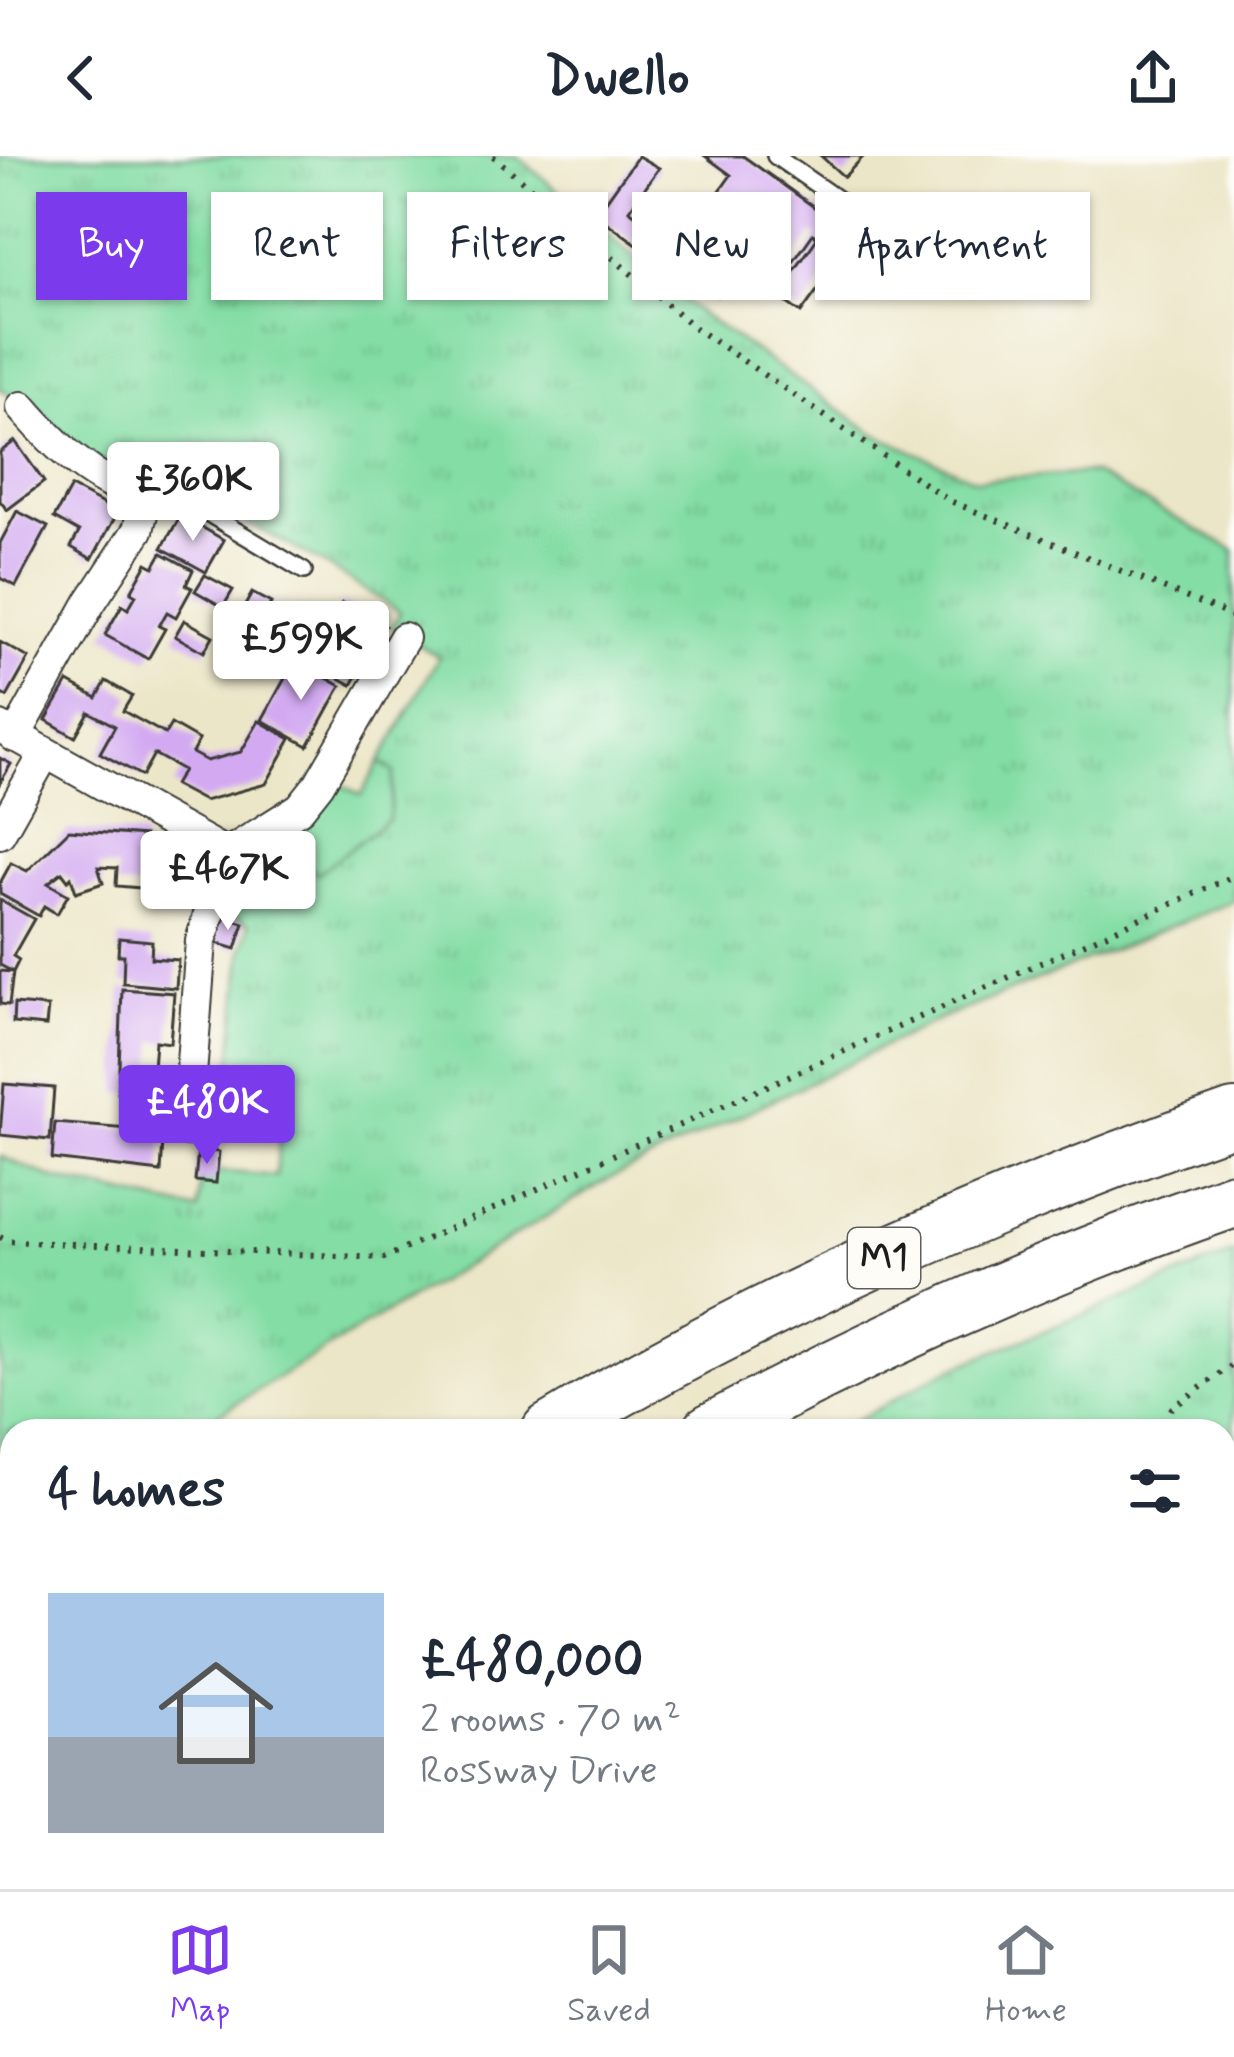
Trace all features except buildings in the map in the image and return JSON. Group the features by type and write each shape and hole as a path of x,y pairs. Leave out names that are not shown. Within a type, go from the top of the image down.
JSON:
{"highway":[{"name":"M1","path":"571,1419 702,1347 877,1261 1234,1117"},
{"name":"M1","path":"735,1419 1070,1263 1234,1200"}],"street":[{"path":"22,407 76,464 146,499 138,530 8,732 227,854"},
{"path":"188,1130 201,941 227,854 300,808 319,784 404,638"},
{"path":"0,833 45,753"}],"lane":[{"path":"775,156 827,192"},
{"path":"146,499 182,498 304,571"}],"path":[{"path":"493,156 695,328 950,501 1234,617"},
{"path":"0,1237 7,1241 384,1258 1234,876"},
{"path":"1166,1419 1172,1408 1234,1364"}],"green space":[{"path":"0,156 517,156 559,192 407,192 407,300 608,300 608,234 632,255 632,300 684,300 875,434 977,480 1092,473 1234,550 1234,901 938,1020 607,1180 210,1419 0,1419 0,1156 52,1178 198,1211 201,1181 217,1171 276,1176 283,1098 229,1093 242,952 250,924 221,910 250,861 270,842 318,873 394,772 380,762 439,657 392,628 400,612 324,564 185,489 154,491 98,468 38,409 0,389"},
{"path":"380,762 394,772 389,819 318,873 270,842 338,783 361,795"},
{"path":"1234,1253 1234,1419 859,1419 941,1373"}]}
